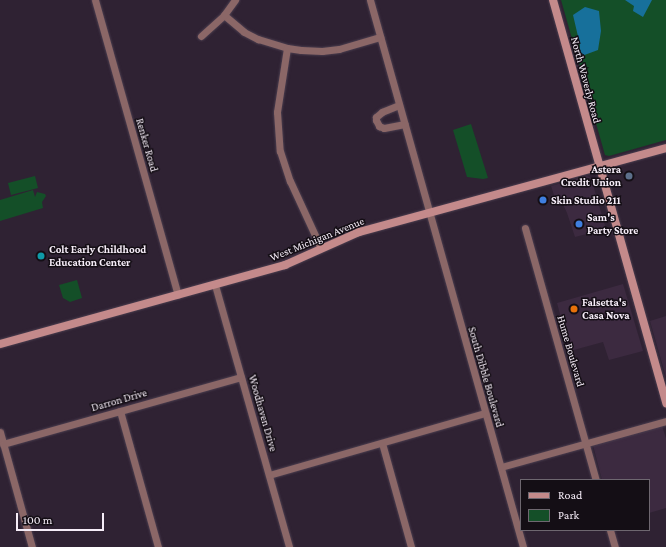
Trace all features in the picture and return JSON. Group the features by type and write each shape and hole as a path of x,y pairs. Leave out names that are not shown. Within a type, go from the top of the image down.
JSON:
{"street":[{"name":"Renker Road","path":"95,0 178,295"},
{"path":"201,36 224,15 235,0"},
{"name":"South Dibble Boulevard","path":"370,0 428,213 523,547"},
{"name":"North Waverly Road","path":"553,0 666,403"},
{"path":"224,15 249,34 287,48 322,51 339,49 380,37"},
{"path":"287,48 277,112 280,151 290,181 322,248"},
{"path":"399,105 382,112 376,117 376,120 379,126 384,128 405,124"},
{"name":"West Michigan Avenue","path":"0,344 285,265 359,232 666,148"},
{"name":"Hume Boulevard","path":"525,228 596,479"},
{"name":"Woodhaven Drive","path":"215,285 289,547"},
{"name":"Darron Drive","path":"3,444 241,377"},
{"path":"120,411 158,547"},
{"path":"269,475 485,412"},
{"path":"501,467 666,421"},
{"path":"0,432 32,547"},
{"path":"382,443 411,547"},
{"path":"610,531 615,547"}],"shaded area":[{"path":"587,176 591,178 606,229 575,237 562,202 557,204 551,186"},
{"path":"623,284 643,351 609,360 603,342 570,351 557,303"},
{"path":"666,316 666,377 650,321"},
{"path":"662,426 666,438 666,508 650,513 650,479 602,479 593,445"}],"green space":[{"path":"561,0 666,0 666,140 609,156 605,155"},
{"path":"471,124 488,178 483,179 467,177 453,130"},
{"path":"35,176 38,188 11,195 8,183"},
{"path":"33,190 35,197 37,192 45,194 46,196 42,202 43,208 0,221 0,200"},
{"path":"77,280 82,298 70,302 63,298 59,285"}],"water":[{"path":"625,0 652,0 643,17 633,11 634,6"},
{"path":"585,7 599,11 601,31 598,50 579,57 580,45 573,15"}],"place":[{"name":"Astera Credit Union","path":"629,176"},
{"name":"Skin Studio 211","path":"543,200"},
{"name":"Sam's Party Store","path":"579,224"},
{"name":"Colt Early Childhood Education Center","path":"41,256"},
{"name":"Falsetta's Casa Nova","path":"574,309"}]}
